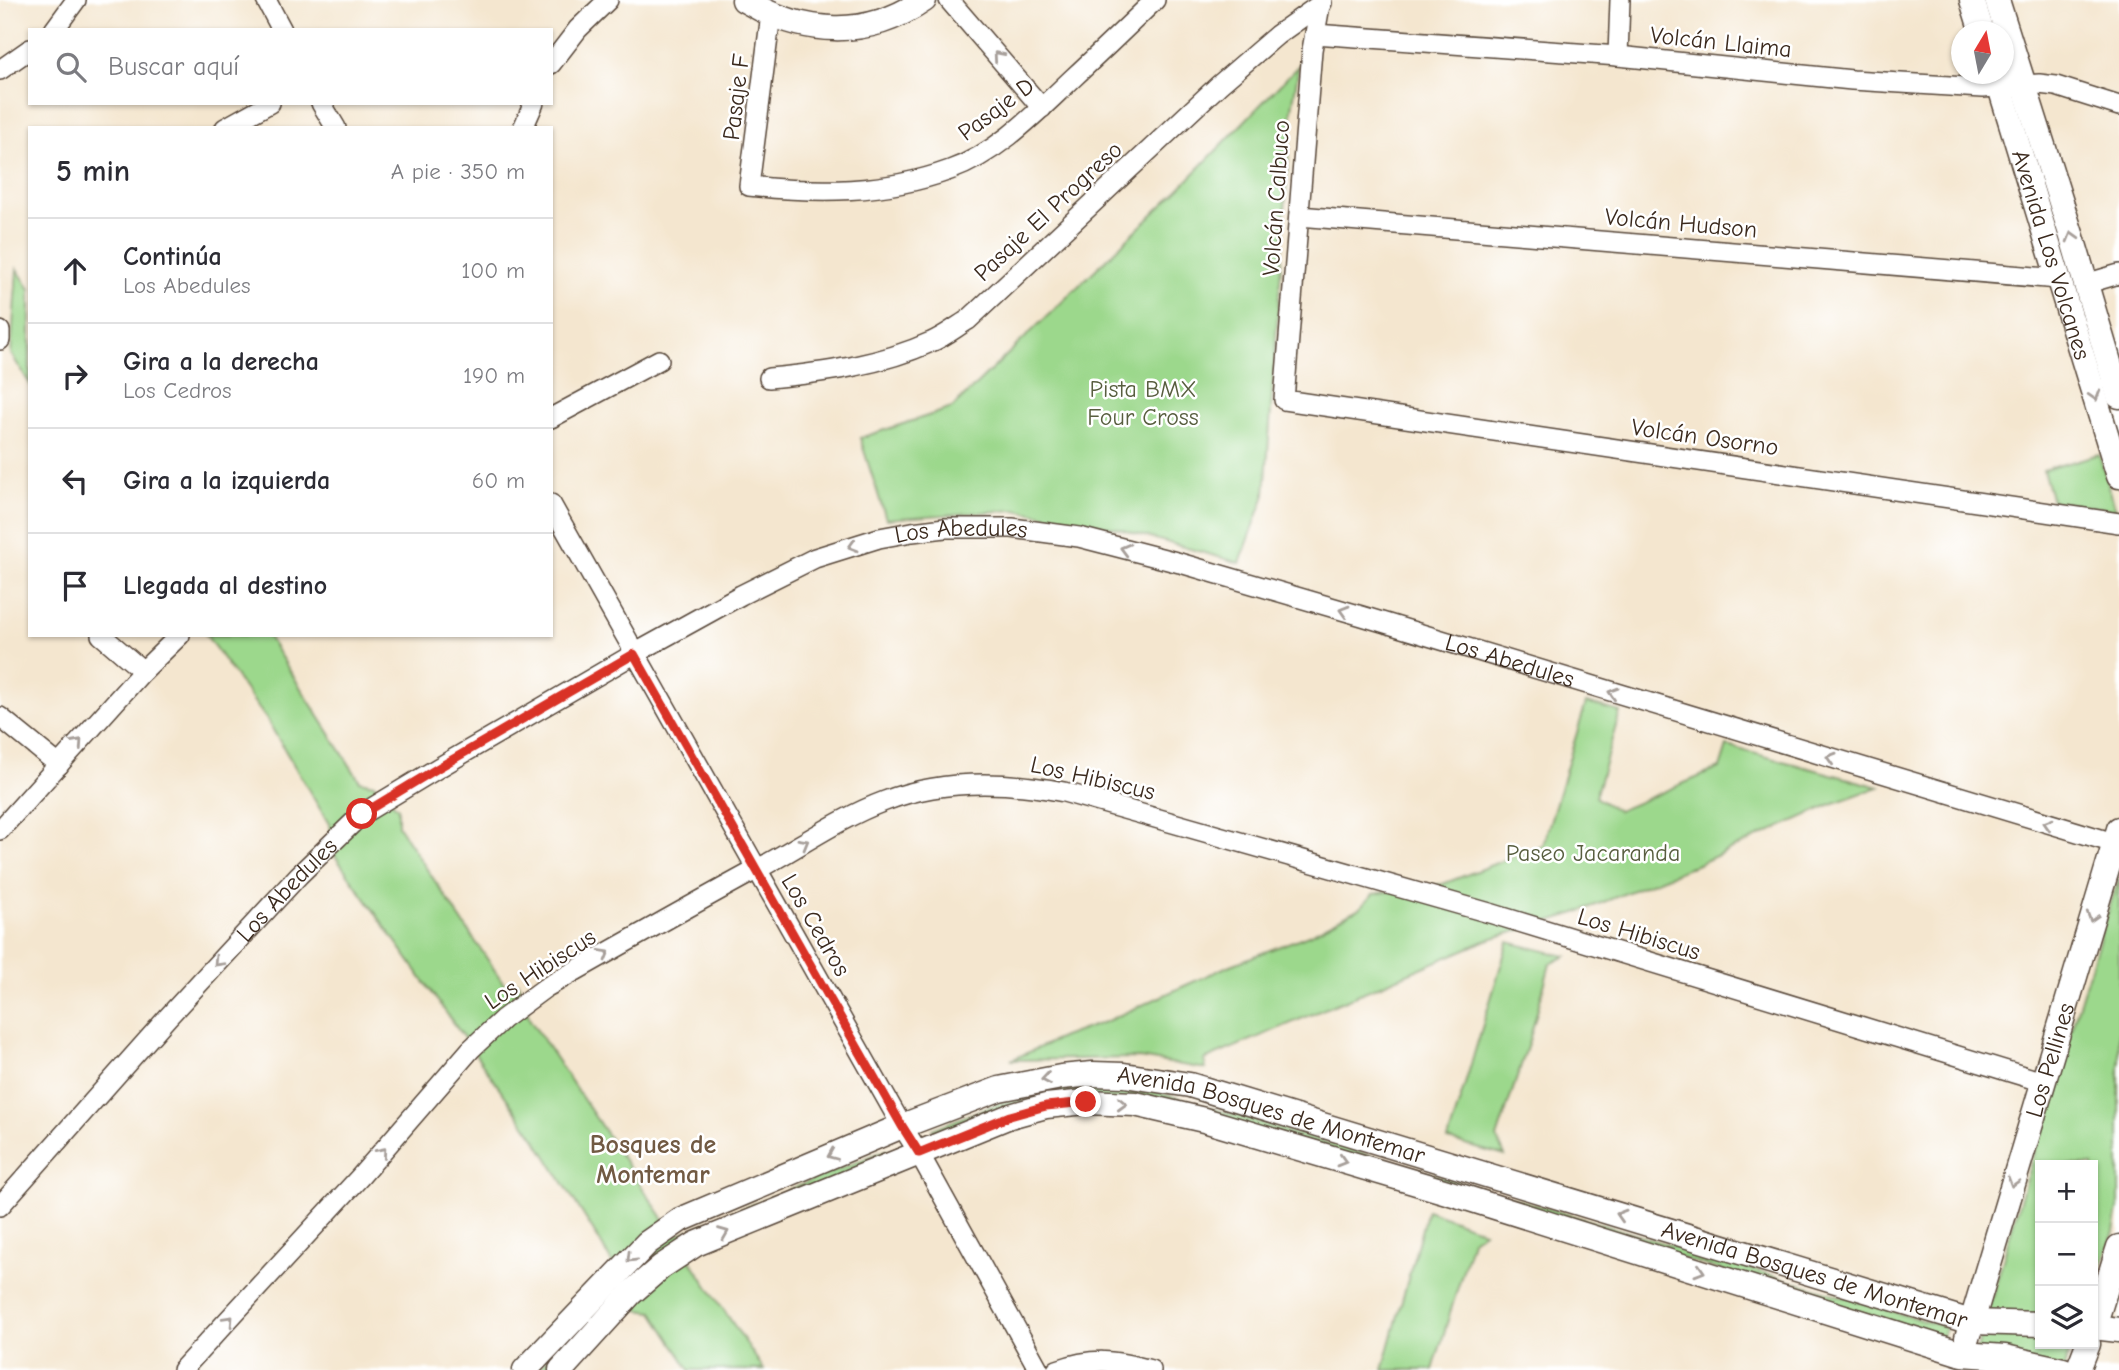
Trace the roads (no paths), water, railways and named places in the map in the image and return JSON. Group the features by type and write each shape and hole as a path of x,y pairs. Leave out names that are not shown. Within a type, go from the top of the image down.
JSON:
{"street":[{"path":"55,28 76,0"},
{"path":"553,61 578,29 608,0"},
{"path":"744,0 771,14 823,29 848,29 876,23 905,12 924,0"},
{"path":"949,0 1042,107"},
{"name":"Pasaje D","path":"749,186 832,192 875,189 951,170 983,154 1012,134 1155,0"},
{"path":"1618,56 1620,0"},
{"path":"1972,0 1979,21"},
{"name":"Avenida Los Volcanes","path":"1997,0 1999,21"},
{"name":"Volcán Calbuco","path":"1284,400 1315,34 1321,1"},
{"name":"Pasaje El Progreso","path":"769,378 820,374 875,361 932,342 968,320 1219,85 1321,1"},
{"path":"274,3 281,28"},
{"name":"Pasaje F","path":"749,186 771,14"},
{"name":"Volcán Llaima","path":"1315,34 1618,56 1852,80 1951,81"},
{"path":"0,70 28,50"},
{"name":"Volcán Llaima","path":"2014,82 2056,86 2119,106"},
{"name":"Avenida Los Volcanes","path":"2007,84 2059,279 2115,447 2119,476"},
{"name":"Avenida Los Volcanes","path":"2007,84 2072,237 2119,396"},
{"path":"229,126 266,105"},
{"path":"322,105 334,126"},
{"path":"524,126 533,105"},
{"name":"Volcán Hudson","path":"1299,216 2059,279"},
{"path":"2085,284 2119,274"},
{"path":"0,331 0,340"},
{"path":"553,417 659,360"},
{"name":"Volcán Osorno","path":"1284,400 2119,523"},
{"name":"Los Cedros","path":"553,508 1039,1370"},
{"name":"Los Abedules","path":"0,1206 177,1007 336,837 362,814 634,654 753,589 815,558 879,538 945,528 1001,527 1079,537 1362,616 2117,839"},
{"path":"103,637 143,671"},
{"path":"0,830 143,671 178,637"},
{"path":"0,717 59,765"},
{"name":"Los Hibiscus","path":"183,1370 360,1177 471,1049 503,1018 545,988 830,828 885,801 954,785 982,783 1064,792 1493,914 2043,1082"},
{"name":"Los Pellines","path":"1960,1362 2117,839"},
{"name":"Avenida Bosques de Montemar","path":"525,1370 647,1242 680,1220 902,1126 999,1089 1061,1077 1124,1075 1190,1085 1971,1322 2035,1324"},
{"name":"Avenida Bosques de Montemar","path":"561,1370 631,1293 661,1267 696,1244 1010,1116 1046,1106 1086,1102 1135,1104 1204,1121 1444,1191 1960,1362 2005,1357 2063,1370"},
{"path":"2098,1313 2119,1247"},
{"path":"2098,1332 2119,1330"},
{"path":"2078,1370 2086,1349"},
{"path":"1058,1370 1081,1362 1106,1360 1151,1370"}],"district":[{"name":"Bosques de Montemar","path":"653,1159"}],"park label":[{"name":"Pista BMX Four Cross","path":"1143,403"},
{"name":"Paseo Jacaranda","path":"1593,853"}]}
